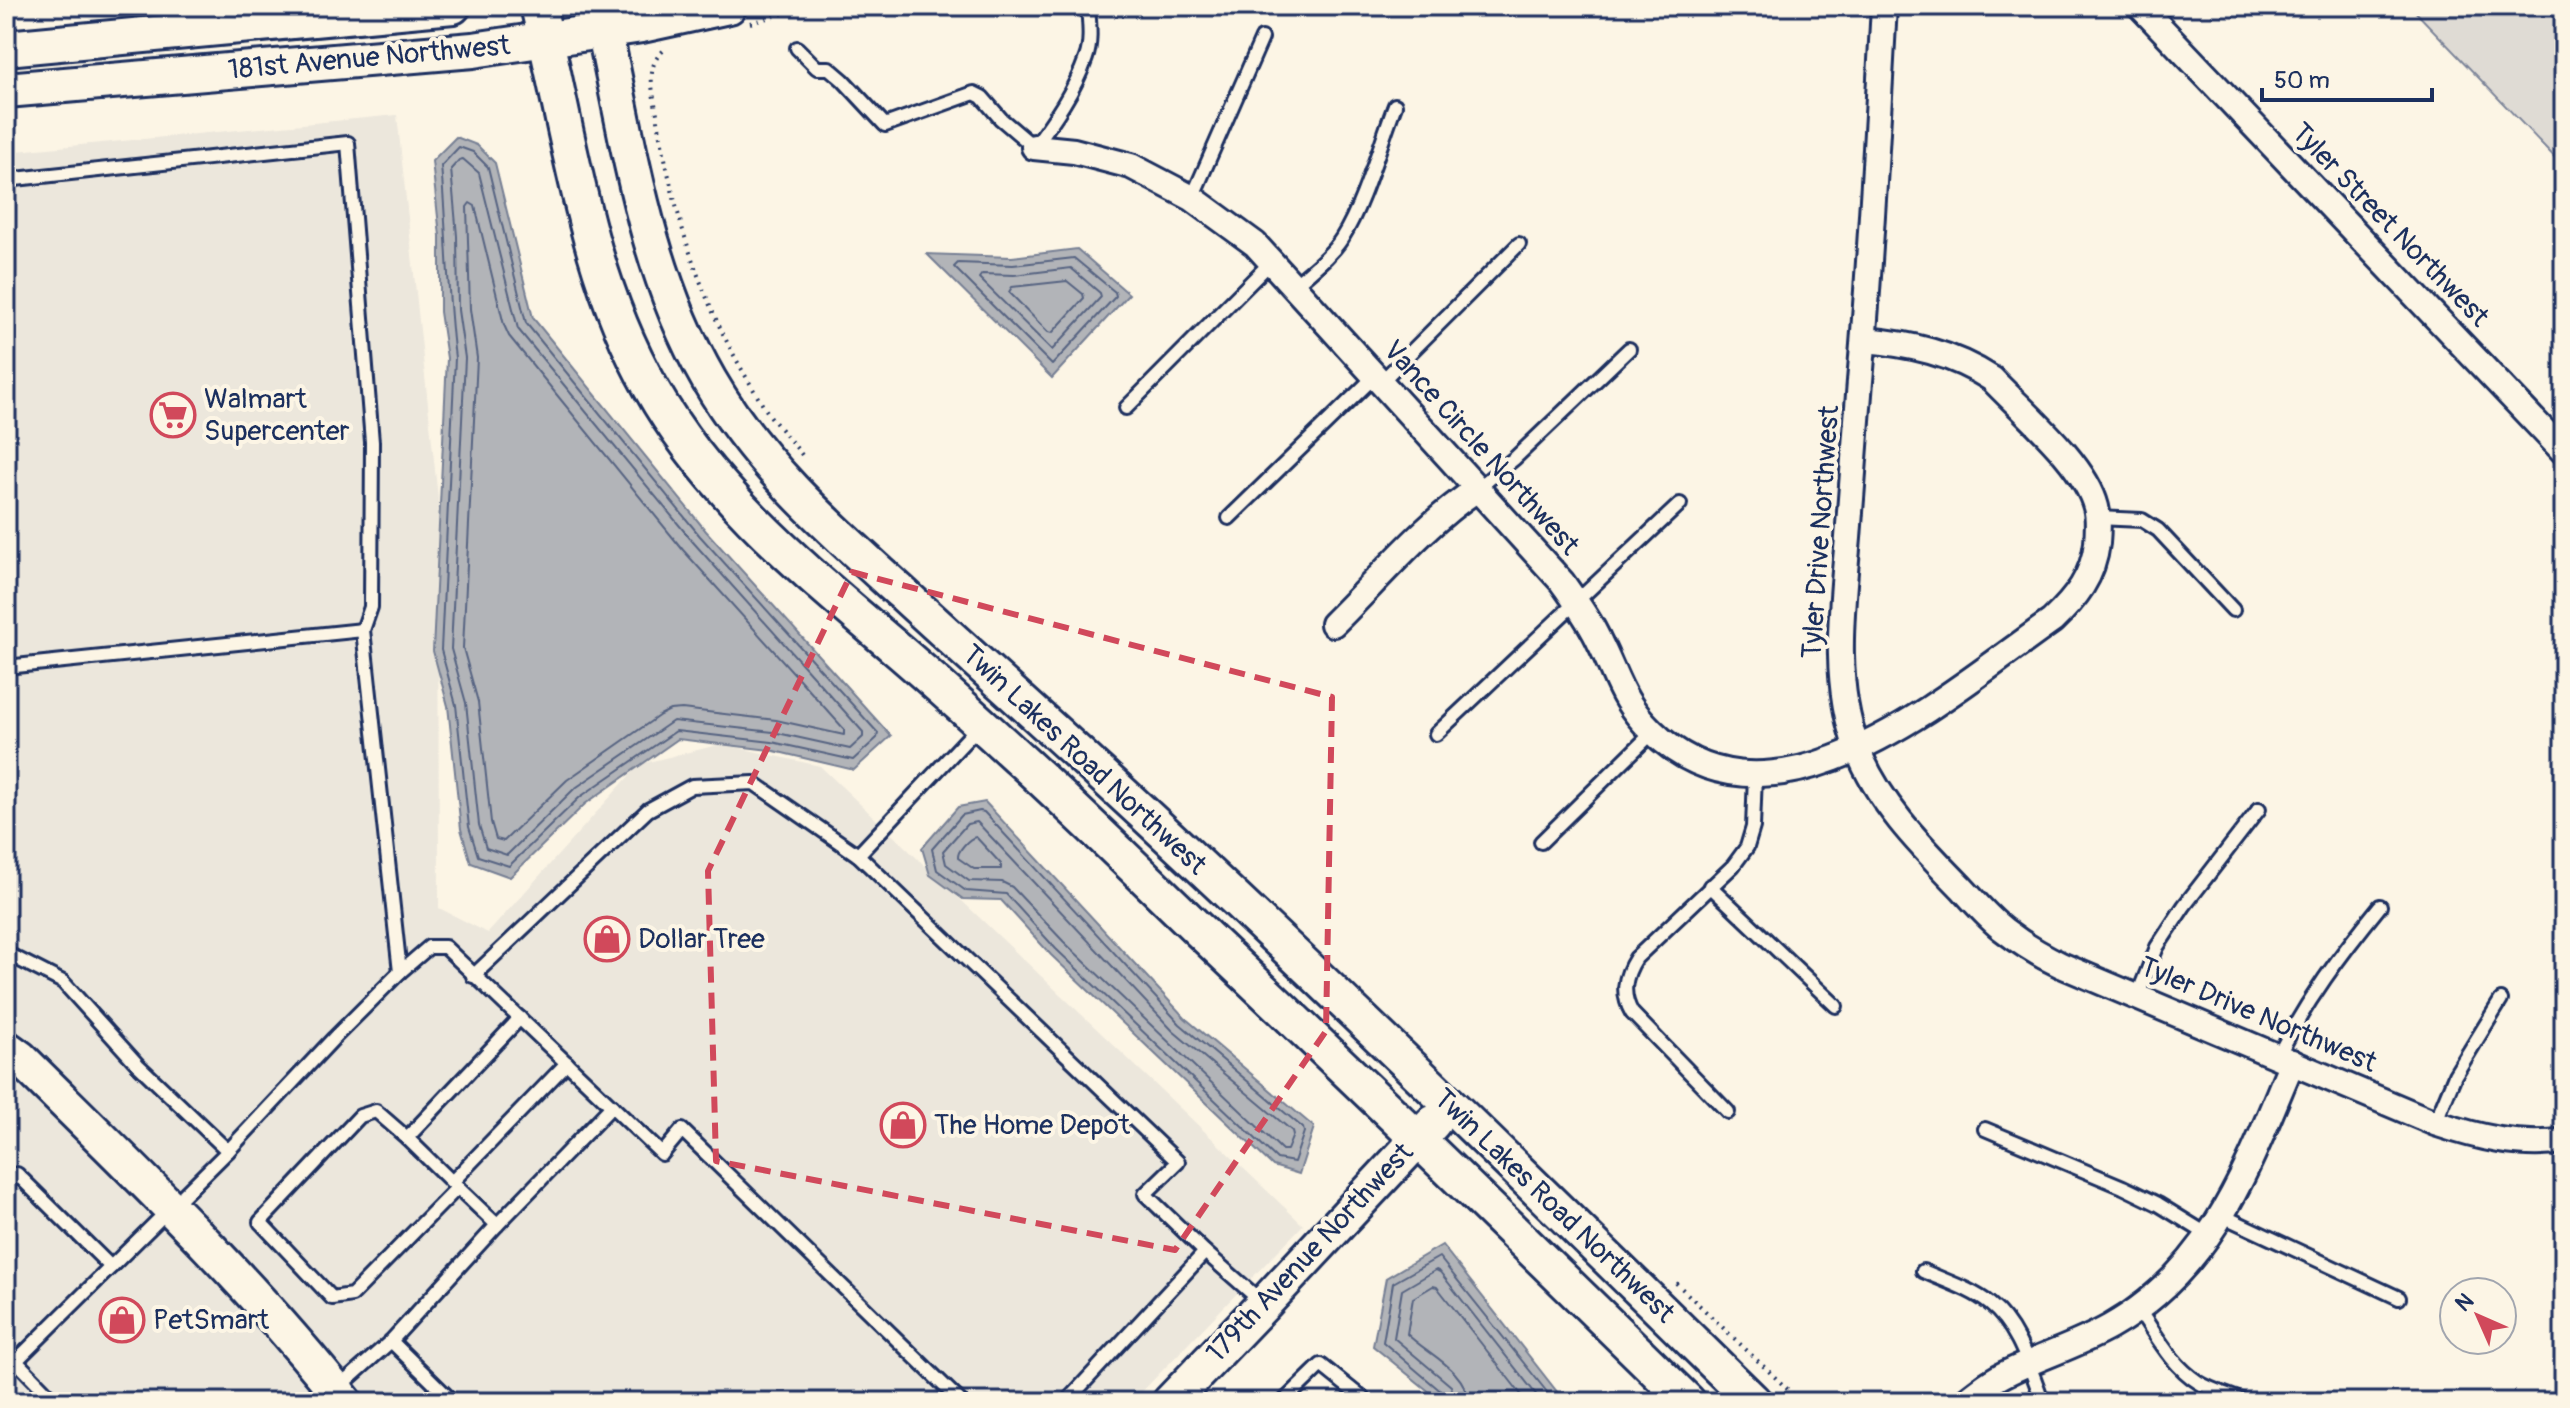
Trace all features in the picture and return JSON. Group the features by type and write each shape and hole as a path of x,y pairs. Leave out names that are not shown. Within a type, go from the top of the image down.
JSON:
{"street":[{"name":"181st Avenue Northwest","path":"6,48 453,6"},
{"name":"Twin Lakes Road Northwest","path":"538,6 599,271 628,346 673,424 714,479 789,556 936,682 1419,1138 1688,1402"},
{"name":"181st Avenue Northwest","path":"6,90 473,50 546,40 602,19 729,6"},
{"name":"Tyler Drive Northwest","path":"1884,6 1841,654 1843,690 1857,749 1873,780 1905,828 2001,928 2032,950 2435,1123 2478,1138 2521,1142 2564,1141"},
{"name":"Tyler Street Northwest","path":"2140,6 2564,452"},
{"name":"Twin Lakes Road Northwest","path":"602,19 640,200 658,268 706,375 733,420 764,460 839,537 1120,791 1451,1105 1754,1402"},
{"name":"Vance Circle Northwest","path":"1034,147 1074,151 1131,166 1192,198 1255,244 1562,582 1603,648 1621,693 1653,732 1675,749 1709,767 1755,775 1784,772 1857,749 1899,728 2052,621 2074,600 2087,582 2095,557 2097,518"},
{"path":"1864,340 1903,343 1928,349 1992,379 2073,464 2088,486 2097,518"},
{"path":"1333,624 1422,535 1477,489"},
{"path":"6,1048 20,1058 169,1207 285,1328 341,1396"},
{"path":"1964,1402 2007,1373 2111,1326 2164,1289 2216,1226 2240,1185 2285,1059"},
{"name":"179th Avenue Northwest","path":"1170,1402 1451,1105"}],"lane":[{"path":"797,48 817,68 829,68 843,80 885,125 974,93 1034,147 1059,112 1086,58 1089,46 1088,6"},
{"path":"1192,198 1262,38"},
{"path":"1294,286 1342,237 1395,105"},
{"path":"6,180 348,143 372,442 371,607 363,630 400,972"},
{"path":"1229,518 1519,244"},
{"path":"1126,408 1271,262"},
{"path":"1477,489 1515,458 1629,349"},
{"path":"1436,734 1680,504"},
{"path":"2097,518 2142,520 2158,530 2233,610"},
{"path":"6,667 363,630"},
{"path":"858,855 980,725"},
{"path":"1541,842 1653,732"},
{"path":"1728,1112 1632,1013 1625,997 1626,977 1636,958 1733,866 1747,847 1752,836 1755,775"},
{"path":"473,976 648,810 692,786 754,783 858,855 1178,1162 1145,1194 1264,1304"},
{"path":"2137,997 2157,947 2184,906 2259,809"},
{"path":"1710,886 1836,1006"},
{"path":"2285,1059 2302,1010 2338,957 2380,906"},
{"path":"16,1361 228,1151 400,972 429,947 445,947 662,1154 682,1130 961,1402"},
{"path":"6,953 63,982 138,1065 228,1151"},
{"path":"2435,1123 2455,1075 2501,1000"},
{"path":"407,1138 520,1018"},
{"path":"497,1225 455,1184 407,1138 376,1111 360,1116 260,1222 332,1298 352,1295 455,1184 567,1063"},
{"path":"341,1396 497,1225 612,1106"},
{"path":"1985,1129 2158,1204 2399,1298"},
{"path":"6,1185 17,1174 111,1267"},
{"path":"1066,1402 1205,1252"},
{"path":"1923,1271 1989,1304 2006,1320 2043,1402"},
{"path":"2138,1309 2185,1371 2200,1383 2245,1402"},
{"path":"391,1341 453,1402"},
{"path":"6,1351 56,1402"},
{"path":"1283,1402 1321,1365 1367,1402"}],"path":[{"path":"655,57 651,73 665,163 692,259 709,305 735,358 769,414 803,456"},
{"path":"1675,1282 1801,1402"}],"highlighted area":[{"path":"852,572 1332,697 1326,1031 1175,1250 716,1161 708,871"}],"shaded area":[{"path":"2410,6 2564,6 2564,167"},
{"path":"397,115 438,498 439,908 488,933 640,764 722,744 820,766 1303,1225 1132,1402 6,1402 6,152"}],"water":[{"path":"456,137 477,145 495,163 533,318 706,531 891,736 854,770 770,750 678,739 585,804 510,877 471,863 461,829 448,706 433,651 447,358 440,312 440,236 432,161"},
{"path":"1077,249 1129,294 1052,378 927,254 1012,257"},
{"path":"985,802 1185,1018 1314,1127 1299,1174 1273,1166 1051,955 1001,900 963,899 930,875 922,848 958,807"},
{"path":"1442,1245 1565,1402 1442,1402 1373,1346 1386,1278"}],"place":[{"name":"Walmart Supercenter","path":"173,415"},
{"name":"Dollar Tree","path":"607,939"},
{"name":"The Home Depot","path":"903,1125"},
{"name":"PetSmart","path":"122,1320"}]}
